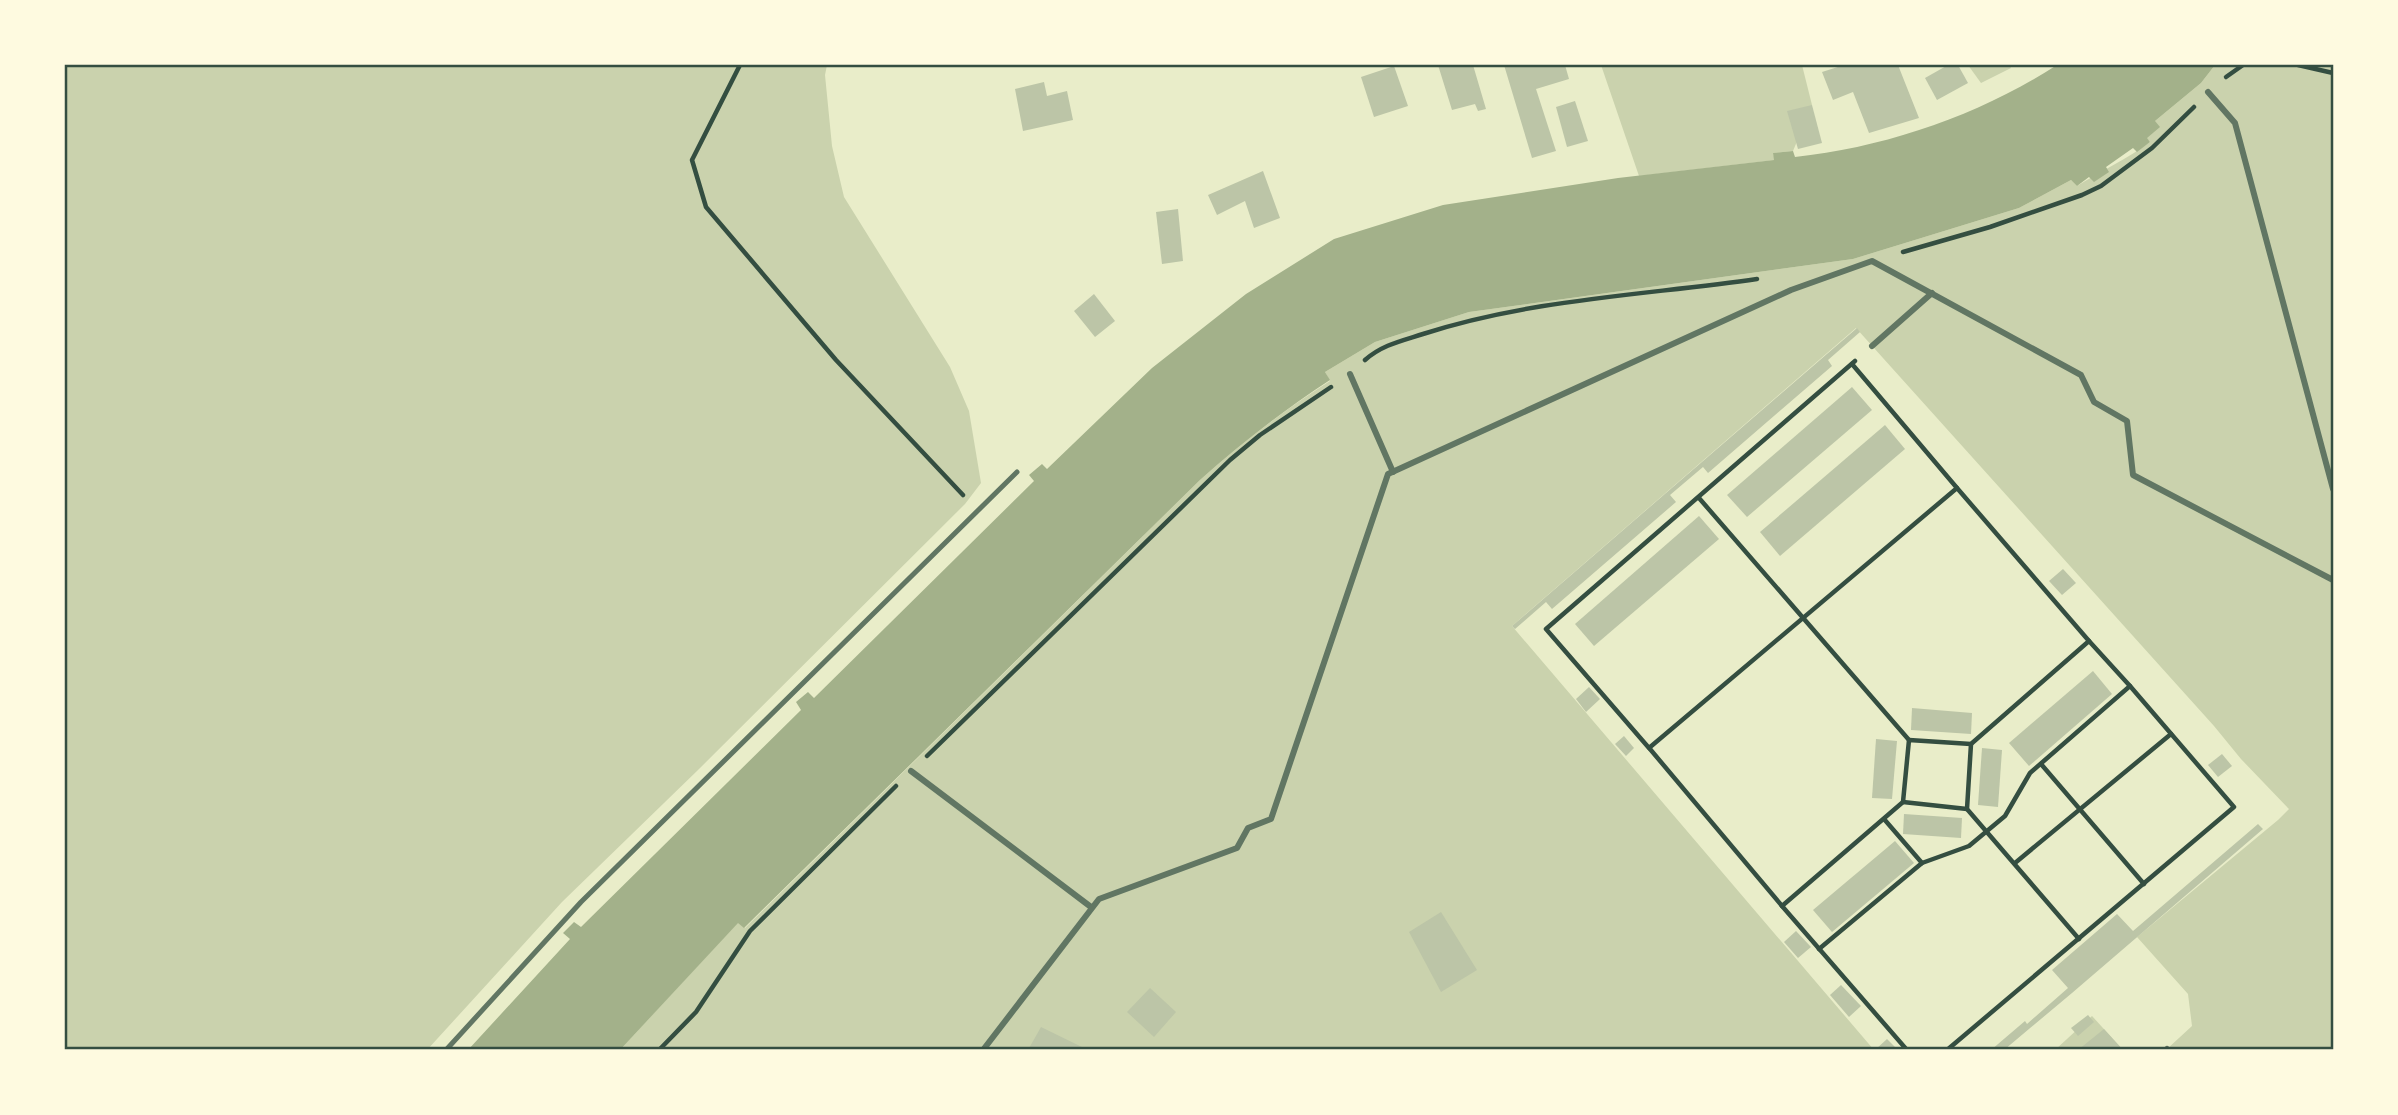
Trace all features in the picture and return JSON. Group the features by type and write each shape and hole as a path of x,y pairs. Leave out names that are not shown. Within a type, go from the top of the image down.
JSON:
{"street":[{"path":"2208,92 2235,123 2333,489"},
{"path":"983,1050 1098,899 1237,848 1248,828 1270,819 1388,474 1791,290 1872,261 2081,375 2094,402 2127,421 2133,475 2333,580"},
{"path":"1872,346 1932,293"},
{"path":"1350,374 1393,472"},
{"path":"911,771 1091,907"}],"lane":[{"path":"446,1050 580,902 1017,472"}],"path":[{"path":"740,65 692,160 706,207 836,360 978,511"},
{"path":"1872,261 1990,227 2101,186 2152,148 2208,92 2242,65"},
{"path":"2298,65 2333,73"},
{"path":"659,1050 696,1012 750,931 911,771 1230,460 1286,416 1350,374 1379,348 1450,325 1633,293 1759,278"},
{"path":"1872,346 1546,629 1907,1050"},
{"path":"1852,364 2234,807 1947,1050"},
{"path":"1649,748 1957,488"},
{"path":"1699,498 1909,740 1970,744 2089,641"},
{"path":"1819,949 1922,863 1969,846 1988,831 2005,816 2030,772 2130,686"},
{"path":"2015,863 2171,734"},
{"path":"1782,906 1903,802 1909,740"},
{"path":"1967,809 1970,744"},
{"path":"2041,764 2144,884"},
{"path":"1903,802 1967,809 2079,939"},
{"path":"1884,819 1922,863"}],"shaded area":[{"path":"65,65 827,65 825,75 832,146 844,197 950,367 969,411 981,483 965,504 562,902 427,1050 65,1050"},
{"path":"1601,65 1802,65 1812,105 1793,151 1773,153 1775,160 1639,176"},
{"path":"1968,65 2010,65 2011,68 1981,83"},
{"path":"2057,65 2215,65 2201,83 2155,121 2160,127 2147,138 2150,142 2137,152 2133,148 2106,167 2109,172 2094,182 2089,177 2077,186 2071,180 2019,208 1853,259 1469,312 1375,342 1325,372 1330,380 1263,428 1200,480 744,928 738,923 620,1050 468,1050 570,939 563,933 574,922 581,927 801,710 796,702 808,692 814,698 1034,481 1029,475 1042,464 1047,469 1152,368 1246,294 1334,239 1443,205 1618,178 1774,160 1773,153 1793,151 1795,157 1829,152 1898,137 1996,99"},
{"path":"2215,65 2333,65 2333,1050 2167,1049 2192,1026 2188,994 2137,937 2289,809 2241,759 1856,328 1512,626 1874,1050 620,1050 738,922 745,928 1200,480 1263,428 1330,381 1325,372 1375,342 1469,312 1853,259 2019,208 2071,180 2077,186 2150,142 2146,138 2155,121 2201,83"},
{"path":"2092,1016 2123,1050 2055,1050"}],"building":[{"path":"1438,65 1473,65 1486,109 1478,111 1475,104 1452,110"},
{"path":"1504,65 1565,65 1569,79 1536,89 1556,151 1532,158"},
{"path":"1844,65 1898,65 1919,118 1869,133 1853,92 1833,100 1822,72"},
{"path":"1948,65 1958,65 1968,83 1937,100 1925,78"},
{"path":"1394,66 1408,106 1374,117 1361,77"},
{"path":"1044,82 1047,96 1067,91 1073,120 1023,131 1015,89"},
{"path":"1575,101 1588,141 1567,147 1556,107"},
{"path":"1812,105 1822,143 1798,149 1787,111"},
{"path":"1263,171 1280,218 1254,228 1245,201 1217,215 1208,195"},
{"path":"1178,209 1183,261 1162,264 1156,212"},
{"path":"1094,294 1115,321 1095,337 1074,311"},
{"path":"1857,328 1860,332 1828,360 1832,366 1708,473 1703,467 1670,495 1676,502 1552,609 1546,602 1515,629 1512,626"},
{"path":"1852,387 1872,410 1747,517 1727,495"},
{"path":"1885,425 1905,449 1780,556 1760,532"},
{"path":"1699,516 1719,539 1594,646 1575,624"},
{"path":"2063,569 2076,583 2062,595 2049,581"},
{"path":"2093,671 2112,694 2029,766 2009,743"},
{"path":"1589,687 1600,699 1586,712 1576,699"},
{"path":"1912,708 1972,713 1971,734 1911,730"},
{"path":"1624,736 1634,748 1626,756 1615,744"},
{"path":"1876,739 1897,741 1892,799 1872,798"},
{"path":"1982,748 2002,750 1998,807 1978,805"},
{"path":"2222,754 2232,766 2218,777 2208,765"},
{"path":"1904,814 1962,818 1961,838 1903,834"},
{"path":"2258,824 2263,829 2072,993 2004,1050 1991,1050 2025,1021 2027,1024 2068,988 2052,970 2117,914 2133,931"},
{"path":"1895,841 1914,863 1832,932 1813,910"},
{"path":"1441,912 1477,970 1441,992 1409,932"},
{"path":"1796,931 1811,947 1798,958 1784,942"},
{"path":"1841,985 1861,1006 1849,1017 1830,995"},
{"path":"1150,988 1176,1012 1154,1037 1127,1012"},
{"path":"2088,1015 2094,1022 2078,1036 2071,1028"},
{"path":"1041,1027 1084,1048 1084,1050 1028,1050"},
{"path":"2104,1029 2123,1050 2078,1050"},
{"path":"1887,1039 1898,1050 1875,1050"}]}
